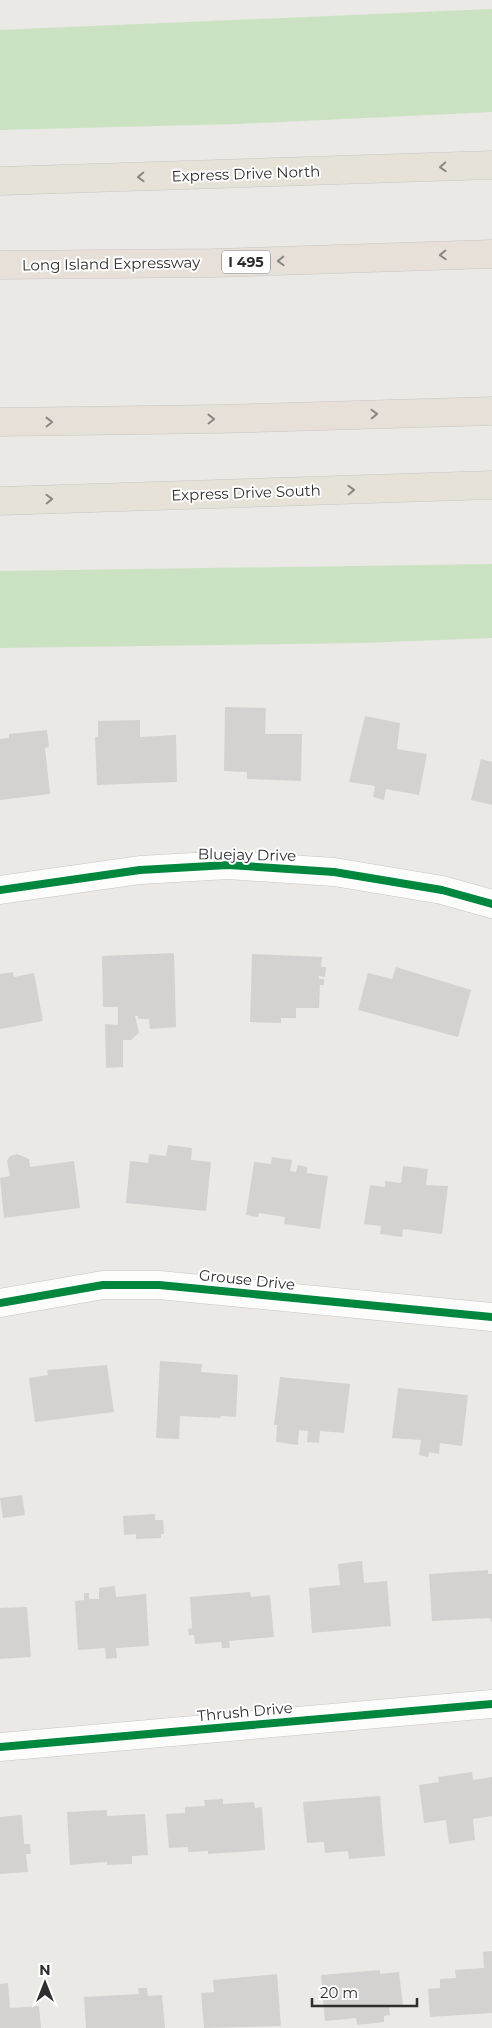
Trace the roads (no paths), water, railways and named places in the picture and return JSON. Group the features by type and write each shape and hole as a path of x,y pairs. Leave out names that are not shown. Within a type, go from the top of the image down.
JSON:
{"highway":[{"name":"Express Drive North","path":"0,181 492,165"},
{"name":"Long Island Expressway","path":"0,265 214,263 492,254"},
{"path":"0,422 218,419 492,411"},
{"name":"Express Drive South","path":"0,501 492,485"}],"street":[{"name":"Bluejay Drive","path":"0,890 140,870 228,865 334,872 442,890 492,904"},
{"name":"Grouse Drive","path":"0,1303 103,1285 159,1285 492,1317"},
{"name":"Thrush Drive","path":"0,1747 492,1704"}]}
